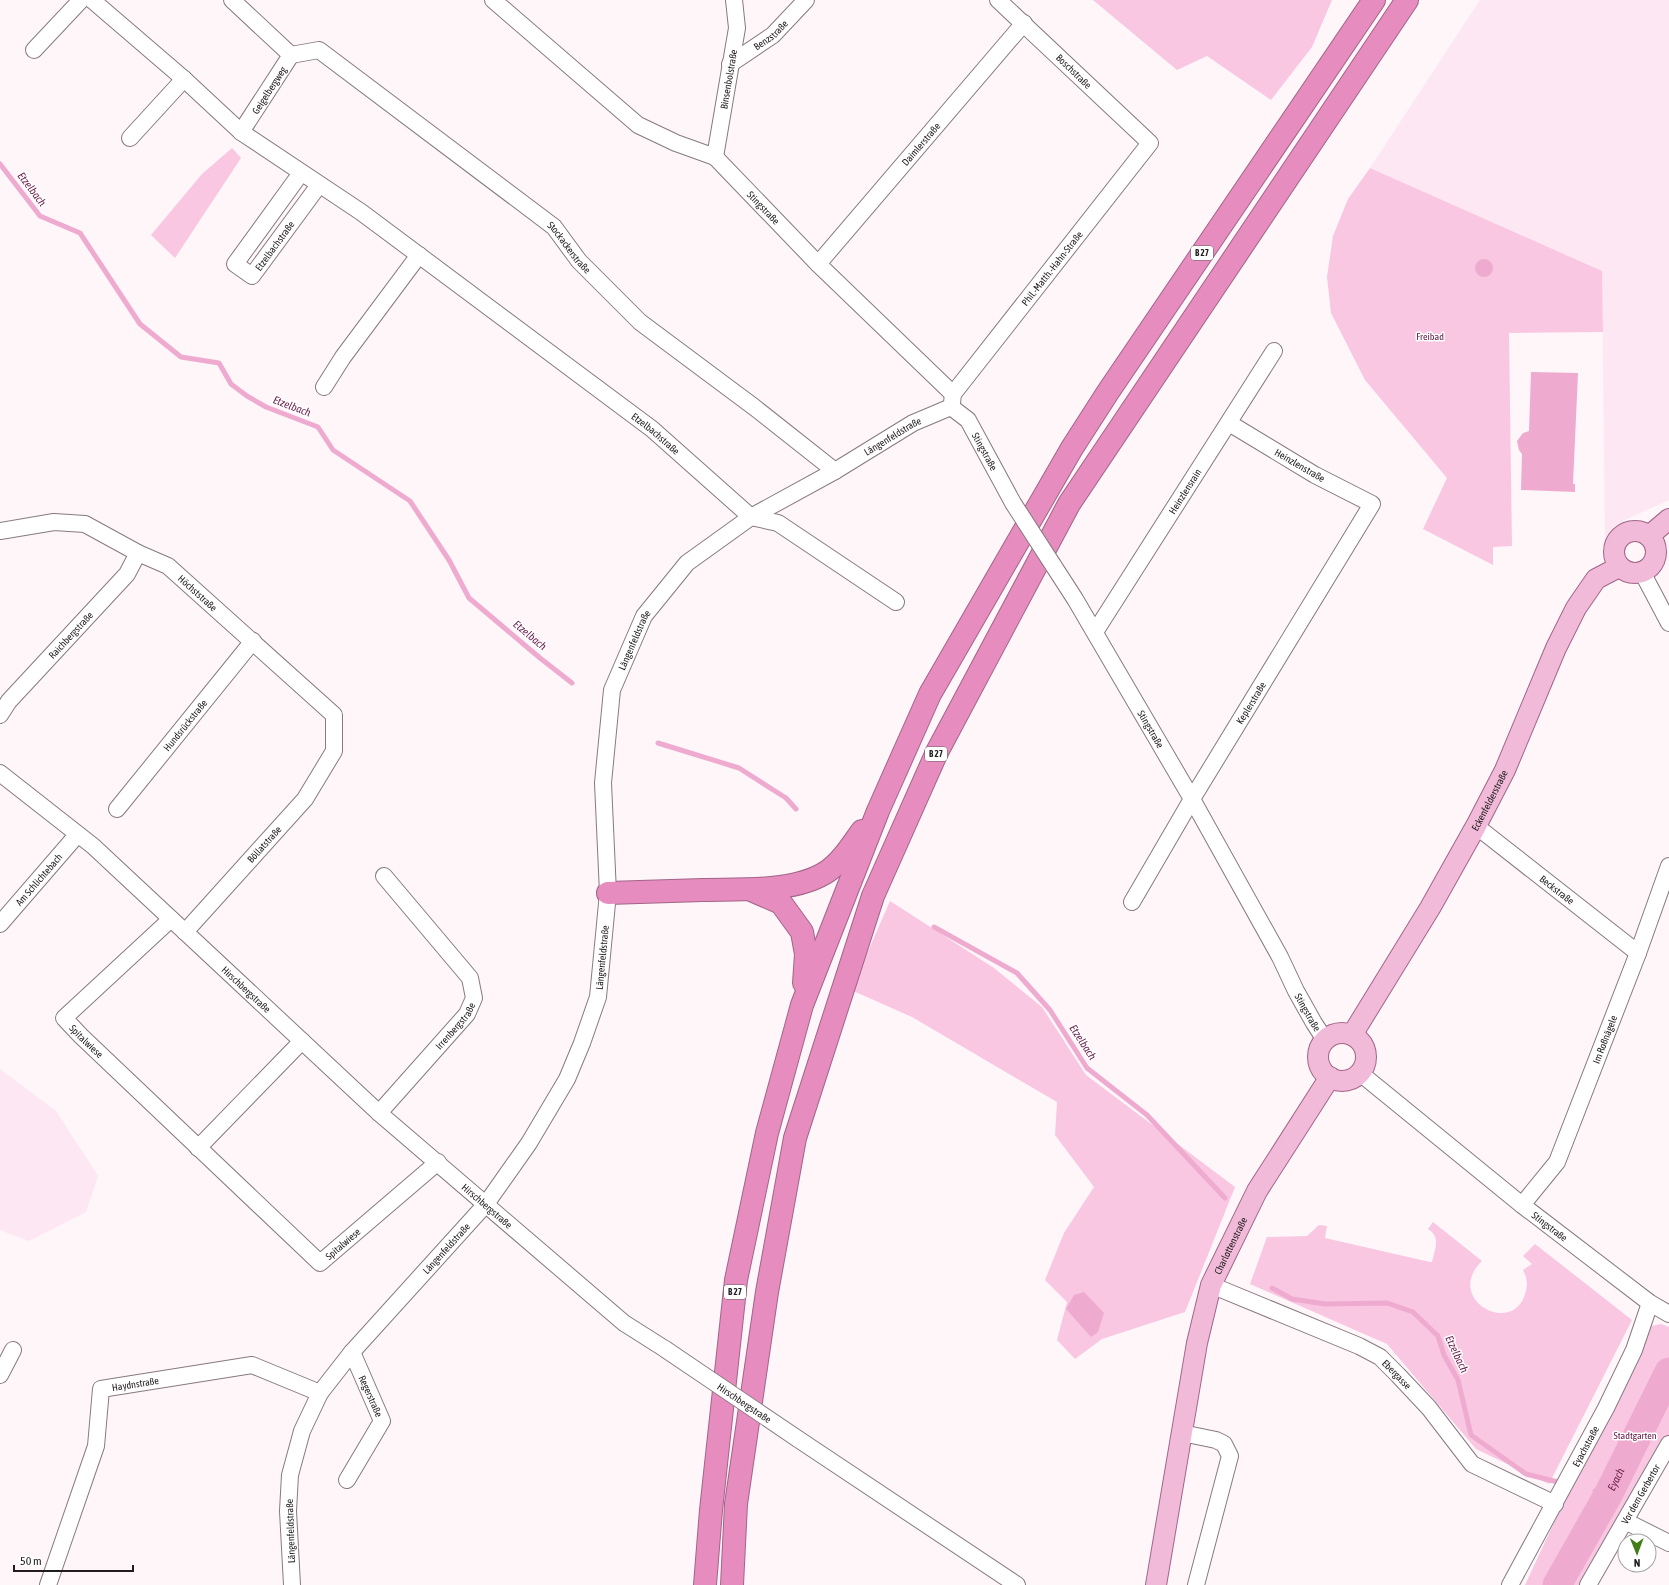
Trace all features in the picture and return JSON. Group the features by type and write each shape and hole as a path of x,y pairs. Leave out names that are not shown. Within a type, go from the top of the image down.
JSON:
{"highway":[{"name":"B 27","path":"732,1585 737,1496 767,1292 796,1138 873,896 937,752 1070,504 1407,0"},
{"name":"B 27","path":"705,1585 711,1510 736,1280 767,1133 802,1005 878,810 930,694 1072,448 1108,392 1371,4"},
{"path":"608,893 782,886 809,880 828,870 847,852 878,810"},
{"path":"748,888 781,903 802,932 806,954 802,1005"}],"main road":[{"path":"1649,536 1669,518"},
{"path":"1639,531 1649,536 1654,543 1656,551 1655,560 1650,567 1642,572 1634,574 1626,572 1619,567 1613,553 1614,545 1618,538 1628,532 1639,531"},
{"name":"Eckenfelderstraße","path":"1352,1035 1430,908 1476,826 1505,770 1556,648 1576,608 1596,579 1619,567"},
{"path":"1338,1033 1352,1035 1360,1040 1366,1052 1367,1057 1365,1066 1354,1078 1346,1081 1337,1080 1323,1072 1319,1064 1318,1056 1320,1047 1325,1040 1338,1033"},
{"name":"Charlottenstraße","path":"1156,1585 1197,1343 1211,1285 1257,1192 1330,1077"}],"street":[{"path":"34,50 81,0"},
{"name":"Etzelbachstraße","path":"92,0 184,79 241,132 300,173 361,212 652,429 751,516 778,523 896,602"},
{"name":"Geigelbergweg","path":"232,0 291,55 241,132"},
{"name":"Stingstraße","path":"493,0 638,125 676,143 715,157 952,400 968,420 1013,503 1095,632 1192,799 1280,957 1296,991 1325,1040"},
{"name":"Binsenbolstraße","path":"715,157 737,28 734,0"},
{"name":"Benzstraße","path":"730,64 773,35 806,0"},
{"name":"Boschstraße","path":"998,0 1150,143"},
{"name":"Daimlerstraße","path":"818,264 1024,23"},
{"name":"Stockackerstraße","path":"291,55 319,50 554,227 579,261 640,322 754,407 835,471"},
{"path":"130,138 184,79"},
{"name":"Phil.-Matth.-Hahn-Straße","path":"952,400 1150,143"},
{"name":"Etzelbachstraße","path":"300,173 236,264 252,276 319,185"},
{"path":"324,387 343,357 418,255"},
{"name":"Heinzlensrain","path":"1095,632 1274,351"},
{"name":"Längenfeldstraße","path":"292,1585 288,1511 290,1475 302,1432 320,1393 352,1352 486,1204 529,1143 563,1086 582,1043 598,997 608,893 603,783 612,690 644,616 687,563 751,516 835,471 952,400"},
{"name":"Heinzlenstraße","path":"1229,423 1315,475 1372,504"},
{"name":"Keplerstraße","path":"1132,902 1192,799 1372,504"},
{"name":"Höchststraße","path":"0,530 54,522 85,524 138,553 168,566 334,715 334,751"},
{"name":"Raichbergstraße","path":"0,715 9,701 127,574 138,553"},
{"path":"1642,572 1669,623"},
{"name":"Hundsrückstraße","path":"117,809 253,641"},
{"name":"Böllatstraße","path":"185,932 306,798 334,751"},
{"name":"Hirschbergstraße","path":"0,773 77,835 93,846 379,1113 624,1322 1017,1585"},
{"name":"Beckstraße","path":"1476,826 1638,953"},
{"name":"Am Schlichtebach","path":"0,924 77,835"},
{"name":"Im Roßnägele","path":"1522,1205 1557,1162 1638,953 1669,866"},
{"name":"Irrenbergstraße","path":"379,1113 467,1014 474,998 470,978 384,876"},
{"name":"Spitalwiese","path":"171,919 64,1018 320,1264 438,1162"},
{"path":"198,1148 302,1041"},
{"name":"Stingstraße","path":"1360,1073 1522,1205 1650,1303 1667,1313"},
{"name":"Ebergasse","path":"1211,1285 1359,1346 1380,1357 1429,1408 1472,1464 1555,1504"},
{"name":"Eyachstraße","path":"1510,1585 1606,1408 1634,1350 1650,1303"},
{"path":"0,1375 13,1350"},
{"name":"Regerstraße","path":"347,1480 382,1421 352,1352"},
{"name":"Haydnstraße","path":"48,1585 96,1446 101,1389 252,1365 320,1393"},
{"path":"1182,1433 1216,1440 1224,1444 1230,1456 1196,1585"},
{"name":"Vor dem Gerbertor","path":"1588,1585 1669,1444"},
{"path":"1625,1521 1669,1544"}],"shaded area":[{"path":"1480,0 1669,0 1669,500 1627,519 1613,529 1609,534 1605,545 1602,271 1370,168"},
{"path":"1484,259 1490,262 1493,268 1490,274 1484,277 1478,274 1475,268 1478,262"},
{"path":"1531,372 1578,373 1573,484 1575,484 1575,492 1521,490 1522,454 1519,450 1517,441 1523,433 1529,431"},
{"path":"0,1069 56,1111 98,1176 86,1212 29,1241 0,1230"},
{"path":"1084,1292 1104,1313 1098,1332 1091,1337 1066,1309 1074,1295"}],"green space":[{"path":"1093,0 1332,0 1312,47 1271,100 1207,56 1177,70"},
{"path":"232,148 241,158 175,258 151,235 202,174"},
{"name":"Freibad","path":"1370,168 1602,271 1603,332 1509,333 1512,546 1493,547 1493,565 1423,529 1447,478 1365,380 1331,313 1327,277 1333,236 1348,199"},
{"path":"890,901 994,968 1042,1007 1086,1075 1235,1187 1185,1312 1102,1339 1075,1359 1057,1340 1067,1302 1045,1280 1064,1233 1094,1187 1055,1135 1057,1102 912,1017 851,990"},
{"path":"1433,1222 1482,1261 1472,1275 1470,1288 1475,1299 1483,1307 1494,1312 1506,1313 1516,1308 1524,1297 1526,1290 1527,1280 1523,1270 1532,1264 1523,1256 1535,1244 1632,1320 1549,1484 1476,1449 1387,1344 1250,1284 1267,1237 1307,1236 1319,1225 1327,1226 1325,1238 1432,1262 1436,1240 1435,1236 1428,1229"},
{"name":"Stadtgarten","path":"1661,1324 1669,1327 1669,1444 1588,1585 1525,1585 1565,1499 1645,1342 1651,1326"}],"waterway":[{"name":"Etzelbach","path":"0,164 40,216 80,233 140,324 181,357 219,363 231,384 247,396 266,407 318,427 333,450 410,501 449,560 469,598 572,683"},
{"name":"Etzelbach","path":"658,743 739,768 786,798 796,809"},
{"name":"Etzelbach","path":"934,927 1017,973 1050,1010 1087,1068 1147,1115 1225,1198"},
{"name":"Etzelbach","path":"1272,1288 1292,1299 1325,1304 1387,1303 1413,1312 1438,1336 1444,1355 1458,1380 1471,1435 1526,1474 1558,1482"},
{"name":"Eyach","path":"1557,1585 1608,1495 1669,1372"},
{"name":"Etzelbach","path":"1595,1491 1608,1495"}]}
